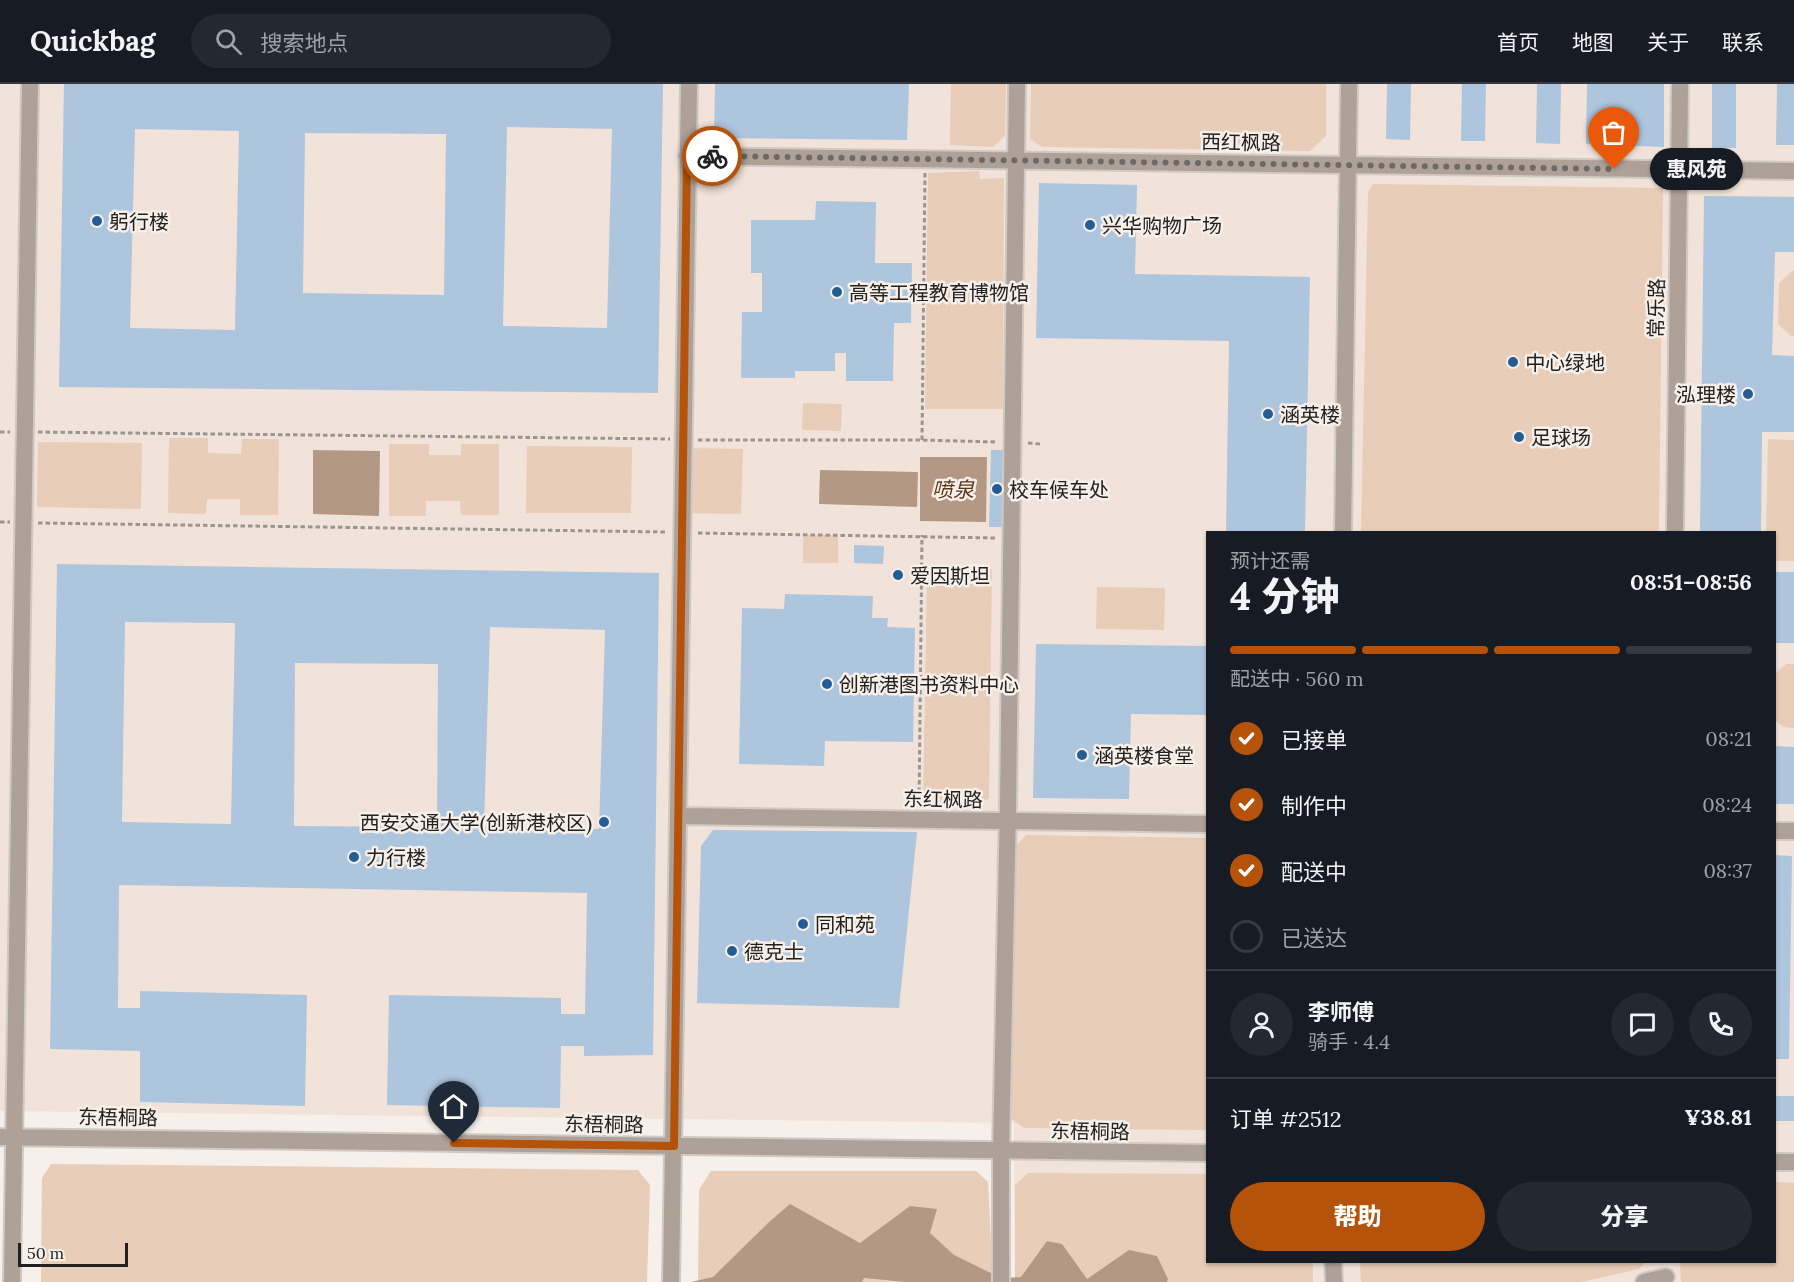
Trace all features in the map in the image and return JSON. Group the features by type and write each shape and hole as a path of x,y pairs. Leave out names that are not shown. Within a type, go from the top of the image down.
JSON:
{"street":[{"path":"12,1282 7,1137 25,432 30,84"},
{"path":"671,1282 689,84"},
{"path":"1001,1282 1017,84"},
{"path":"1343,531 1349,84"},
{"name":"常乐路","path":"1675,531 1680,84"},
{"name":"西红枫路","path":"687,156 1794,171"},
{"name":"东红枫路","path":"678,816 1206,824"},
{"path":"1776,831 1794,831"},
{"name":"东梧桐路","path":"7,1137 1206,1153"},
{"path":"1776,1162 1794,1162"},
{"path":"1333,1263 1334,1282"},
{"path":"1644,1282 1667,1273"}],"path":[{"path":"922,440 925,159"},
{"path":"0,432 684,440 922,440 1012,443"},
{"path":"0,522 1011,538"},
{"path":"919,820 922,535"}],"shaded area":[{"name":"西安交通大学(创新港校区)","path":"0,84 1794,84 1794,1282 1015,1282 1014,1123 0,1111"},
{"path":"951,84 1006,84 1005,136 993,147 950,145"},
{"path":"1031,84 1326,84 1326,136 1310,151 1042,147 1030,139"},
{"path":"979,171 980,179 1004,178 1003,409 925,409 928,173"},
{"name":"中心绿地","path":"1373,184 1663,188 1659,531 1361,531 1368,192"},
{"path":"1794,271 1794,336 1778,324 1779,283"},
{"path":"803,403 842,404 841,431 802,430"},
{"path":"169,438 208,438 208,453 241,454 242,439 279,439 278,515 240,515 240,499 207,499 206,514 168,513"},
{"path":"1768,439 1794,440 1794,561 1776,561 1776,531 1766,531"},
{"path":"38,442 142,443 141,509 37,507"},
{"path":"389,444 429,444 429,455 461,455 461,444 499,444 499,515 461,515 460,501 426,501 426,516 389,516"},
{"path":"527,446 632,447 631,513 526,513"},
{"path":"687,448 743,449 741,514 685,513"},
{"path":"803,535 838,535 838,563 803,563"},
{"path":"992,569 989,798 976,809 923,807 927,570"},
{"path":"1097,587 1165,588 1164,630 1096,629"},
{"path":"1786,664 1794,664 1794,728 1783,727 1776,721 1776,673"},
{"path":"1026,835 1206,838 1206,1130 1024,1128 1010,1118 1016,846"},
{"path":"51,1164 638,1170 650,1185 647,1282 41,1282 42,1178"},
{"path":"711,1171 976,1171 988,1182 993,1282 698,1282 699,1190"},
{"path":"1028,1173 1206,1174 1206,1263 1313,1263 1313,1282 1015,1282 1015,1185"},
{"path":"1776,1182 1794,1183 1794,1282 1681,1282 1680,1263 1776,1263"},
{"path":"1360,1263 1645,1263 1639,1269 1581,1282 1361,1282"}],"water":[{"path":"313,450 380,451 379,516 313,514"},
{"name":"喷泉","path":"920,457 987,457 986,522 920,521"},
{"path":"820,470 918,472 917,507 819,504"},
{"path":"790,1204 860,1243 910,1206 937,1209 930,1233 954,1255 1001,1278 1021,1277 1047,1241 1062,1244 1087,1279 1129,1250 1157,1256 1168,1279 1167,1282 906,1282 864,1278 862,1282 691,1282 713,1277"}],"building":[{"name":"躬行楼","path":"64,84 663,84 658,393 59,387","holes":["507,127 612,129 607,328 503,326","135,129 239,131 235,330 130,328","305,133 446,134 444,295 303,293"]},
{"path":"715,84 909,84 907,140 714,138"},
{"path":"1387,84 1411,84 1410,140 1386,139"},
{"path":"1462,84 1486,84 1485,141 1461,141"},
{"path":"1537,84 1561,84 1560,144 1536,143"},
{"path":"1587,84 1664,84 1664,147 1586,144"},
{"path":"1712,84 1736,84 1736,148 1712,148"},
{"path":"1777,84 1794,84 1794,145 1776,145"},
{"name":"涵英楼","path":"1039,183 1137,185 1135,274 1310,277 1305,531 1226,531 1229,341 1036,338"},
{"name":"泓理楼","path":"1704,196 1794,197 1794,252 1775,252 1772,355 1794,356 1794,432 1762,432 1761,531 1700,531"},
{"name":"高等工程教育博物馆","path":"816,201 876,202 875,263 912,263 911,323 894,323 893,381 846,381 846,353 835,353 835,371 795,371 795,378 741,378 742,312 762,312 762,273 751,273 751,220 815,220"},
{"name":"校车候车处","path":"991,450 1004,450 1004,527 989,527"},
{"path":"854,545 884,546 883,564 854,563"},
{"name":"力行楼","path":"57,564 659,573 653,1055 584,1056 584,1046 561,1046 560,1108 387,1105 389,995 561,998 561,1014 585,1014 587,893 119,885 118,1008 140,1008 140,991 307,995 305,1106 140,1102 140,1051 50,1049","holes":["125,622 235,623 231,824 122,822","490,627 605,630 599,829 484,827","295,663 438,664 437,827 294,826"]},
{"path":"1776,572 1794,572 1794,643 1776,643"},
{"name":"创新港图书资料中心","path":"785,594 873,596 872,618 888,618 887,627 915,628 913,742 825,741 824,766 739,764 742,608 784,609"},
{"path":"1036,644 1206,646 1206,715 1131,714 1129,799 1033,798"},
{"path":"1776,746 1794,747 1794,804 1776,804"},
{"name":"同和苑","path":"713,830 917,832 899,1008 697,1003 701,846"},
{"path":"1776,855 1792,856 1789,1059 1776,1059"},
{"path":"1776,1096 1794,1096 1794,1121 1776,1121"}],"way so far":[{"path":"712,156 1614,169"}],"place":[{"name":"惠风苑","path":"1614,169"},
{"name":"躬行楼","path":"97,221"},
{"name":"兴华购物广场","path":"1090,225"},
{"name":"高等工程教育博物馆","path":"837,292"},
{"name":"中心绿地","path":"1513,362"},
{"name":"泓理楼","path":"1748,394"},
{"name":"涵英楼","path":"1268,414"},
{"name":"足球场","path":"1519,437"},
{"name":"校车候车处","path":"997,489"},
{"name":"爱因斯坦","path":"898,575"},
{"name":"创新港图书资料中心","path":"827,684"},
{"name":"涵英楼食堂","path":"1082,755"},
{"name":"西安交通大学(创新港校区)","path":"604,822"},
{"name":"力行楼","path":"354,857"},
{"name":"同和苑","path":"803,924"},
{"name":"德克士","path":"732,951"}],"route":[{"path":"454,1143 674,1146 687,156 712,156"}]}
